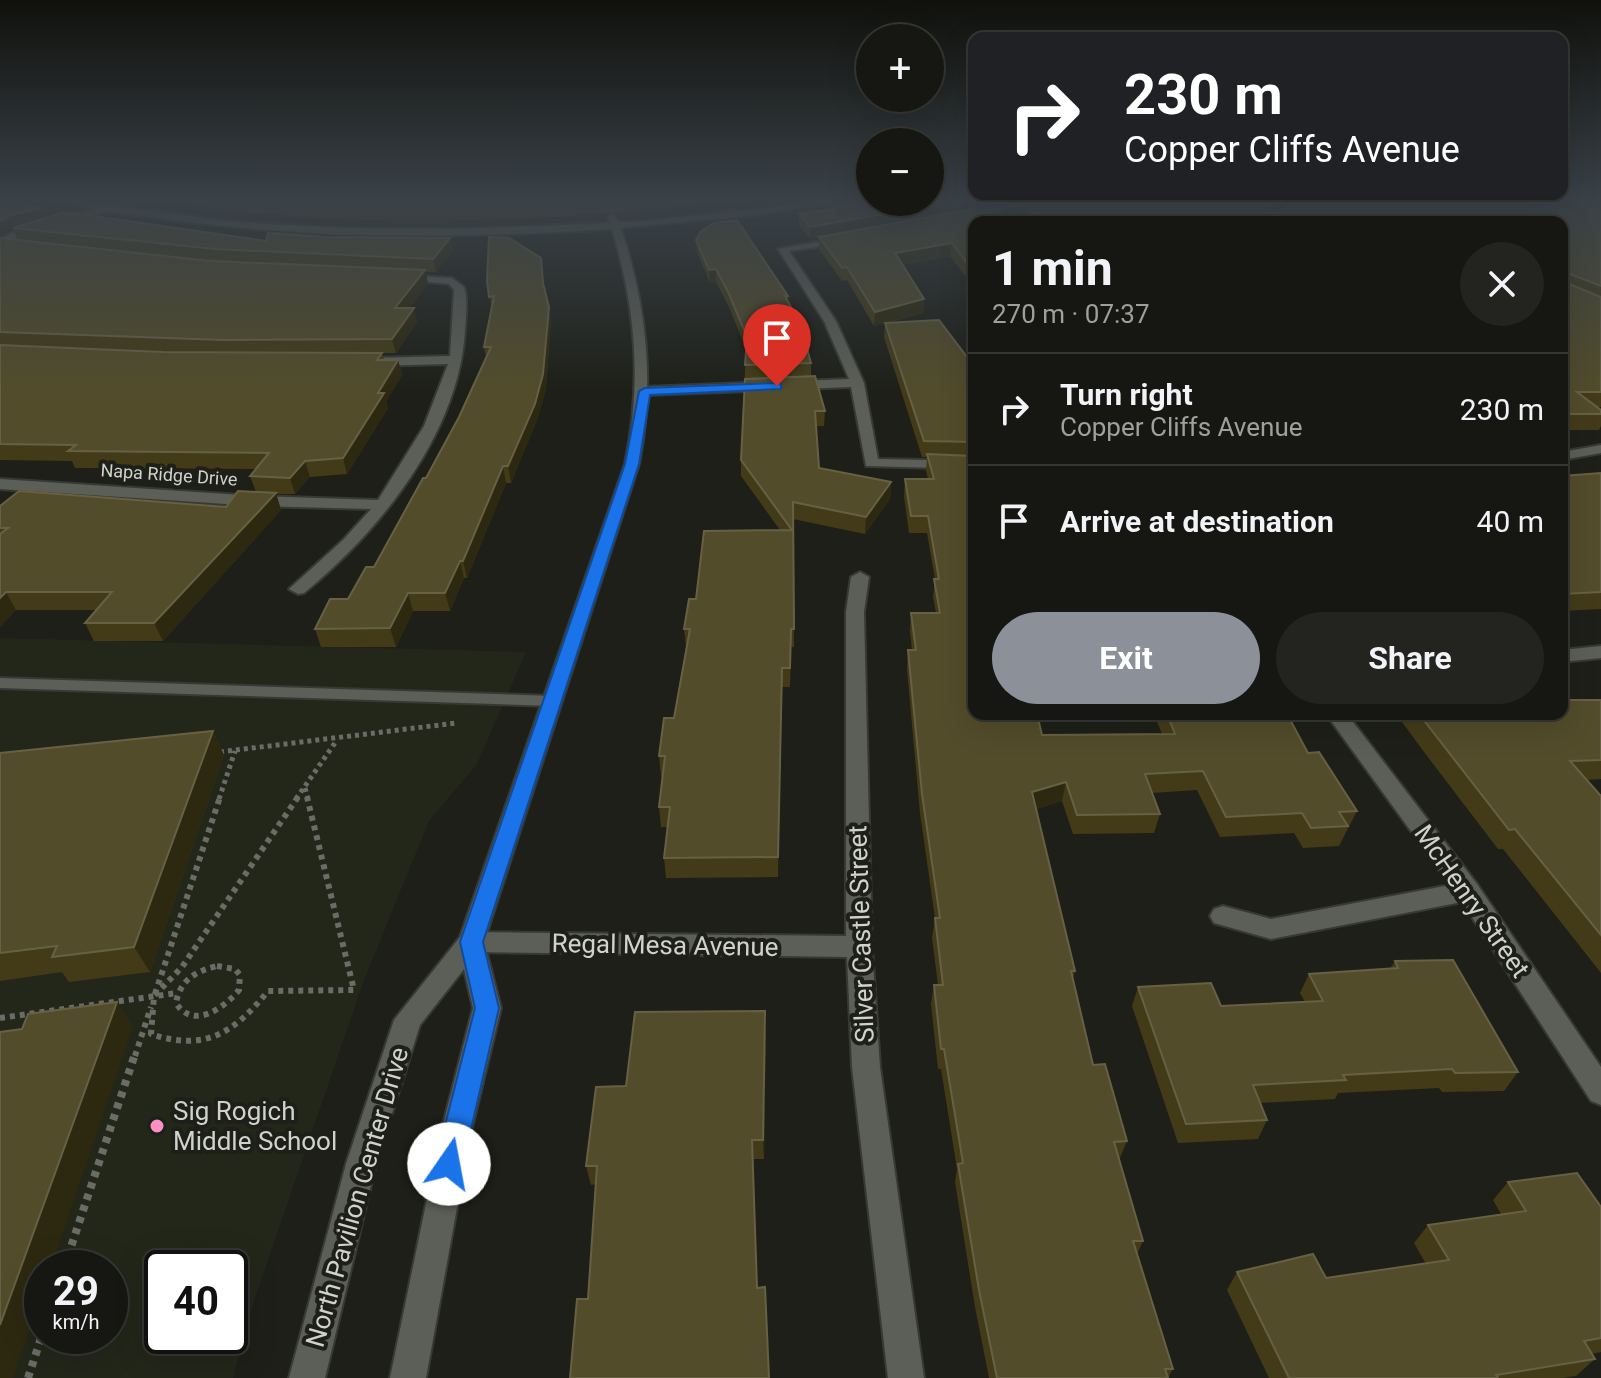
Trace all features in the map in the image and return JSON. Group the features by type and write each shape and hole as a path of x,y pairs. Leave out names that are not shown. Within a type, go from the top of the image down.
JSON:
{"street":[{"name":"North Pavilion Center Drive","path":"307,1378 361,1164 408,1020 471,942 632,464 645,391 643,339 625,264"},
{"path":"793,264 830,321 857,383 871,463 968,465"},
{"path":"298,589 325,569 384,505 437,414 455,360 460,289 452,281 430,277 385,276"},
{"path":"353,362 455,360"},
{"path":"645,391 857,383"},
{"path":"1568,455 1601,449"},
{"name":"Napa Ridge Drive","path":"2,485 257,501 384,505"},
{"name":"Silver Castle Street","path":"860,577 855,612 859,947 866,1067 906,1378"},
{"path":"1568,655 1601,652"},
{"name":"McHenry Street","path":"1340,720 1468,891 1601,1092"},
{"path":"1223,916 1271,929 1468,891"},
{"path":"408,1378 455,1136 487,1008 471,942"},
{"name":"Regal Mesa Avenue","path":"471,942 859,947"}],"lane":[{"path":"0,683 554,701"}],"path":[{"path":"204,754 465,724"},
{"path":"305,788 354,990 268,991 253,1011 211,1040 183,1044 151,1034 154,996 182,967 337,740"},
{"path":"70,1250 235,751"},
{"path":"0,1018 178,993 188,979 207,968 226,966 240,975 239,990 224,1007 213,1012 192,1016 184,1014 176,1003 178,993"},
{"path":"28,1378 36,1354"}],"shaded area":[{"name":"Sig Rogich Middle School","path":"0,638 526,652 477,764 429,821 363,983 248,1321 248,1250 144,1250 144,1354 239,1354 233,1378 0,1378"}],"building":[{"path":"0,264 289,264 425,270 395,308 414,308 392,339 223,340 0,332"},
{"path":"488,264 542,264 549,307 543,374 535,404 508,466 503,466 463,561 460,561 445,593 408,593 390,628 315,629 330,599 348,599 366,567 374,567 459,417 491,347 484,347 494,296 489,297"},
{"path":"707,264 767,264 788,296 785,296 800,323 811,363 745,365 747,337 716,269 709,270"},
{"path":"839,264 902,264 924,299 875,312 847,267 842,268"},
{"path":"1568,264 1601,264 1601,286 1568,273"},
{"path":"1568,283 1601,297 1601,392 1577,392 1601,410 1601,414 1568,414"},
{"path":"939,320 967,357 968,442 924,441 885,323"},
{"path":"0,345 162,352 382,353 377,360 398,360 378,393 384,393 343,458 305,461 290,478 250,476 269,453 68,451 76,445 0,444"},
{"path":"815,376 825,411 815,411 819,468 891,482 866,517 793,502 794,629 791,629 790,668 782,668 778,857 664,858 670,807 659,807 665,756 659,756 664,718 674,718 690,629 684,629 689,599 696,599 704,531 792,530 741,460 745,379"},
{"path":"927,454 968,456 968,720 1038,720 1042,735 1175,734 1169,720 1290,720 1308,753 1319,752 1357,811 1339,812 1348,826 1311,828 1302,813 1226,817 1203,771 1145,774 1160,814 1077,815 1066,782 1032,792 1075,971 1071,971 1093,1065 1105,1064 1127,1141 1114,1142 1143,1241 1133,1241 1173,1369 1165,1369 1168,1378 997,1378 979,1290 958,1164 963,1163 944,1049 941,1049 934,985 943,985 935,918 940,918 922,794 908,650 916,650 911,613 940,613 934,579 939,579 928,516 911,516 905,479 934,479"},
{"path":"1601,473 1601,592 1568,594 1568,476"},
{"path":"19,491 226,507 238,491 276,493 154,623 85,623 112,592 6,592 0,598 0,534 8,528 0,528 0,506"},
{"path":"1568,700 1601,700 1601,760 1570,761 1601,796 1601,935 1515,829 1509,830 1424,720 1568,720"},
{"path":"213,731 134,947 52,957 57,946 0,953 0,753"},
{"path":"1453,960 1518,1072 1455,1073 1452,1069 1343,1075 1346,1080 1253,1085 1267,1120 1186,1124 1138,987 1211,983 1221,1006 1323,1001 1309,974 1398,968 1395,961"},
{"path":"117,1002 27,1250 24,1250 24,1259 0,1325 0,1032 22,1029 28,1014"},
{"path":"765,1011 763,1140 752,1140 757,1288 765,1287 769,1378 570,1378 577,1299 588,1299 597,1166 586,1166 596,1087 626,1086 635,1012"},
{"path":"1577,1173 1601,1207 1601,1338 1584,1341 1595,1359 1496,1375 1498,1378 1289,1378 1237,1272 1313,1254 1326,1278 1449,1260 1428,1225 1526,1211 1508,1182"}],"place":[{"name":"Sig Rogich Middle School","path":"157,1126"}],"route":[{"path":"449,1164 487,1008 471,942 632,464 645,391 777,386"}]}
